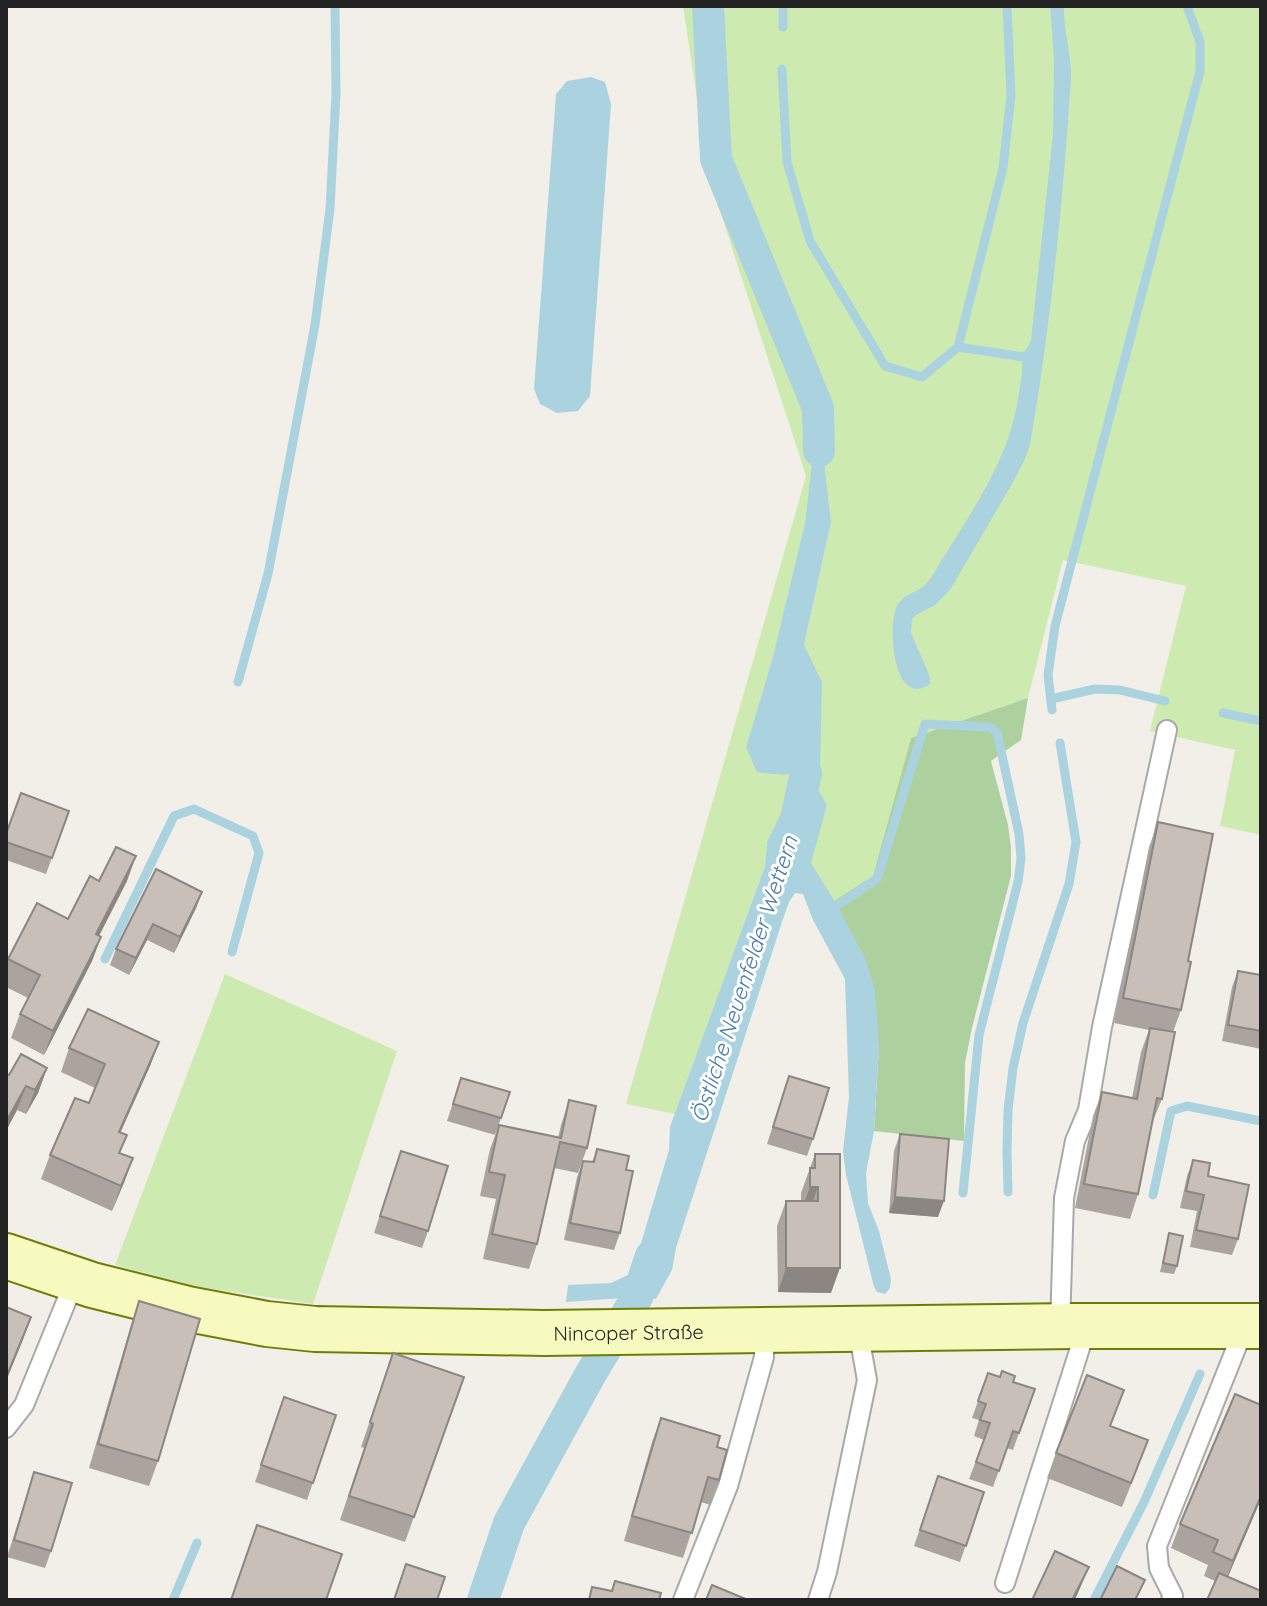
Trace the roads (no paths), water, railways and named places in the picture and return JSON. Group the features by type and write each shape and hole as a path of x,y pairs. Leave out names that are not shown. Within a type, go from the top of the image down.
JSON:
{"main road":[{"name":"Nincoper Straße","path":"6,1256 75,1280 188,1309 315,1329 544,1333 1253,1326"}],"lane":[{"path":"1005,1583 1074,1326 1064,1198 1075,1141 1088,1110 1102,1027 1167,730"},
{"path":"6,1428 24,1405 75,1280"},
{"path":"1171,1600 1173,1596 1159,1568 1157,1546 1253,1326"},
{"path":"818,1600 827,1572 867,1380 858,1330"},
{"path":"683,1600 728,1486 764,1357 764,1331"}],"water":[{"path":"1050,6 1064,6 1071,79 1055,262 1030,445 1012,484 950,590 935,605 912,619 911,633 930,677 930,684 918,689 908,686 896,662 893,630 897,606 930,579 998,464 1014,417 1022,373 1019,353 1026,350 1031,340 1053,134 1054,57"},
{"path":"591,77 605,82 611,104 590,396 578,411 557,413 540,404 534,389 556,94 567,81"},
{"path":"818,408 831,522 804,645 822,682 820,770 788,774 757,772 746,747 772,660 805,523"},
{"path":"819,791 827,805 811,863 866,960 875,991 879,1046 874,1131 866,1173 868,1203 879,1231 891,1279 890,1288 885,1294 877,1292 874,1287 846,1175 843,1151 849,1097 845,979 813,920 803,894 795,893 783,919 676,1248 672,1270 656,1299 637,1297 566,1302 568,1285 611,1283 632,1273 669,1150 670,1127 765,866 767,842 790,795"}],"waterway":[{"path":"238,682 268,574 315,325 330,209 336,93 335,6"},
{"name":"Östliche Neuenfelder Wettern","path":"708,6 716,159 818,408 819,451"},
{"path":"783,6 783,27"},
{"path":"782,69 787,162 810,241 885,366 922,377 958,347 1003,168 1011,95 1007,6"},
{"path":"1052,710 1048,675 1055,626 1200,71 1200,42 1187,6"},
{"path":"958,347 1030,358"},
{"path":"1051,699 1095,689 1120,690 1165,701"},
{"path":"1223,713 1261,721"},
{"path":"827,912 877,879 925,724 989,727 997,732 1019,834 1021,858 1018,882 979,1035 963,1193"},
{"name":"Östliche Neuenfelder Wettern","path":"791,731 806,773 792,837"},
{"path":"1008,1192 1008,1110 1013,1068 1023,1023 1069,884 1076,842 1060,743"},
{"path":"105,959 174,816 194,809 253,836 259,853 232,952"},
{"path":"1153,1195 1171,1111 1187,1106 1261,1121"},
{"name":"Östliche Neuenfelder Wettern","path":"483,1600 509,1523 590,1375 637,1297 651,1256"},
{"path":"1094,1600 1144,1502 1200,1374"},
{"path":"173,1600 197,1543"}]}
